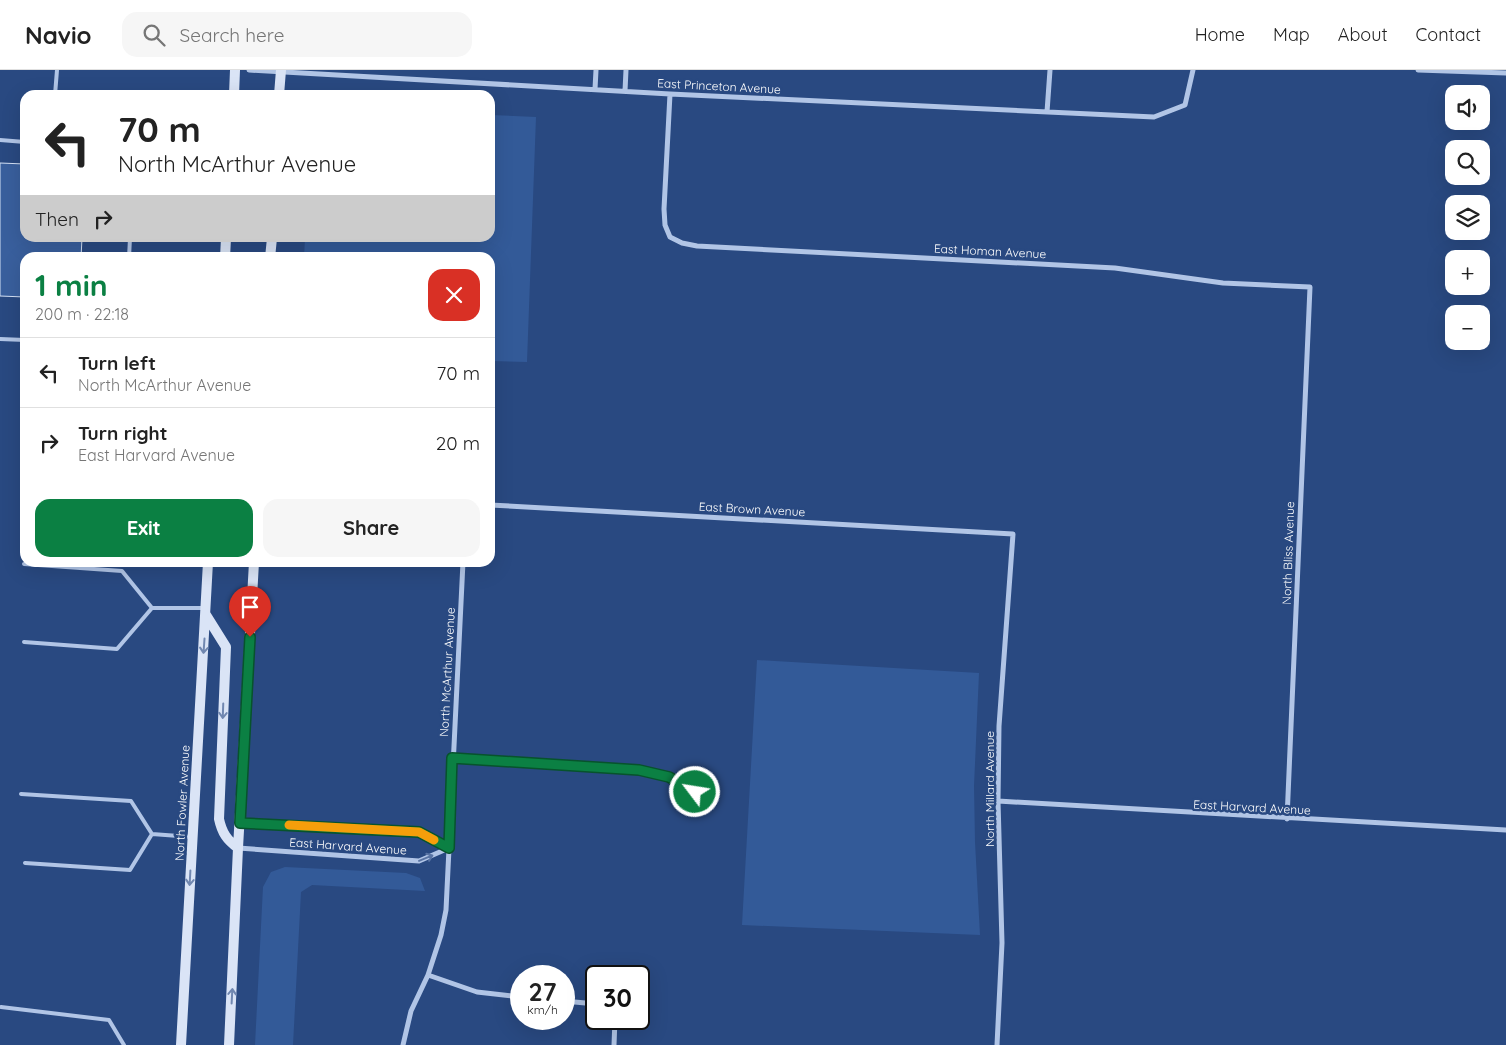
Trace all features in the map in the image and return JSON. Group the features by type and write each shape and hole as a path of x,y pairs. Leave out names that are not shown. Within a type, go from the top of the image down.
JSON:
{"main road":[{"path":"234,90 236,70"},
{"path":"279,90 281,71"},
{"name":"North Fowler Avenue","path":"181,1045 208,567"},
{"path":"230,1045 238,848 254,567"},
{"path":"206,612 226,647 219,819 222,832 229,842 238,848"}],"street":[{"name":"East Princeton Avenue","path":"249,70 670,94 1154,118 1185,105 1192,70"},
{"path":"595,89 596,70"},
{"path":"624,91 626,70"},
{"path":"1047,112 1050,70"},
{"path":"1418,70 1506,73"},
{"name":"East Homan Avenue","path":"670,94 664,209 665,225 670,237 682,243 697,246 1115,268 1223,283 1310,287"},
{"name":"North Bliss Avenue","path":"1287,819 1310,287"},
{"name":"East Brown Avenue","path":"495,505 1013,534"},
{"name":"North Millard Avenue","path":"997,1045 1002,943 998,801 999,726 1013,534"},
{"name":"North McArthur Avenue","path":"403,1045 411,1011 428,975 441,935 446,910 463,567"},
{"path":"452,758 639,770 669,777 695,792"},
{"name":"East Harvard Avenue","path":"998,801 1506,830"},
{"name":"East Harvard Avenue","path":"240,823 419,832 449,848"},
{"name":"East Harvard Avenue","path":"238,848 418,861 449,848"},
{"path":"428,975 477,992 510,996"},
{"path":"614,1045 615,1030"}],"lane":[{"path":"55,90 57,70"},
{"path":"0,140 20,142"},
{"path":"0,339 20,340"},
{"path":"66,567 122,571 152,608 206,612"},
{"path":"24,642 117,649 152,608"},
{"path":"21,794 131,802 152,834"},
{"path":"152,834 192,837"},
{"path":"25,863 130,870 152,834"},
{"path":"1,1008 109,1020 124,1045"}],"shaded area":[{"path":"495,115 536,117 527,362 495,361 495,252 304,252 305,242 495,242"},
{"path":"757,660 979,673 974,786 980,935 742,925"},
{"path":"285,867 406,873 420,878 425,891 312,885 301,892 293,1045 255,1045 263,887 271,872"}],"building":[{"path":"0,163 20,164 20,242 82,242 81,252 20,252 20,297 0,296"}],"slow traffic":[{"path":"289,825 419,832 434,840"}],"route":[{"path":"250,637 240,823 419,832 449,848 452,758 639,770 669,777 695,792"}]}
